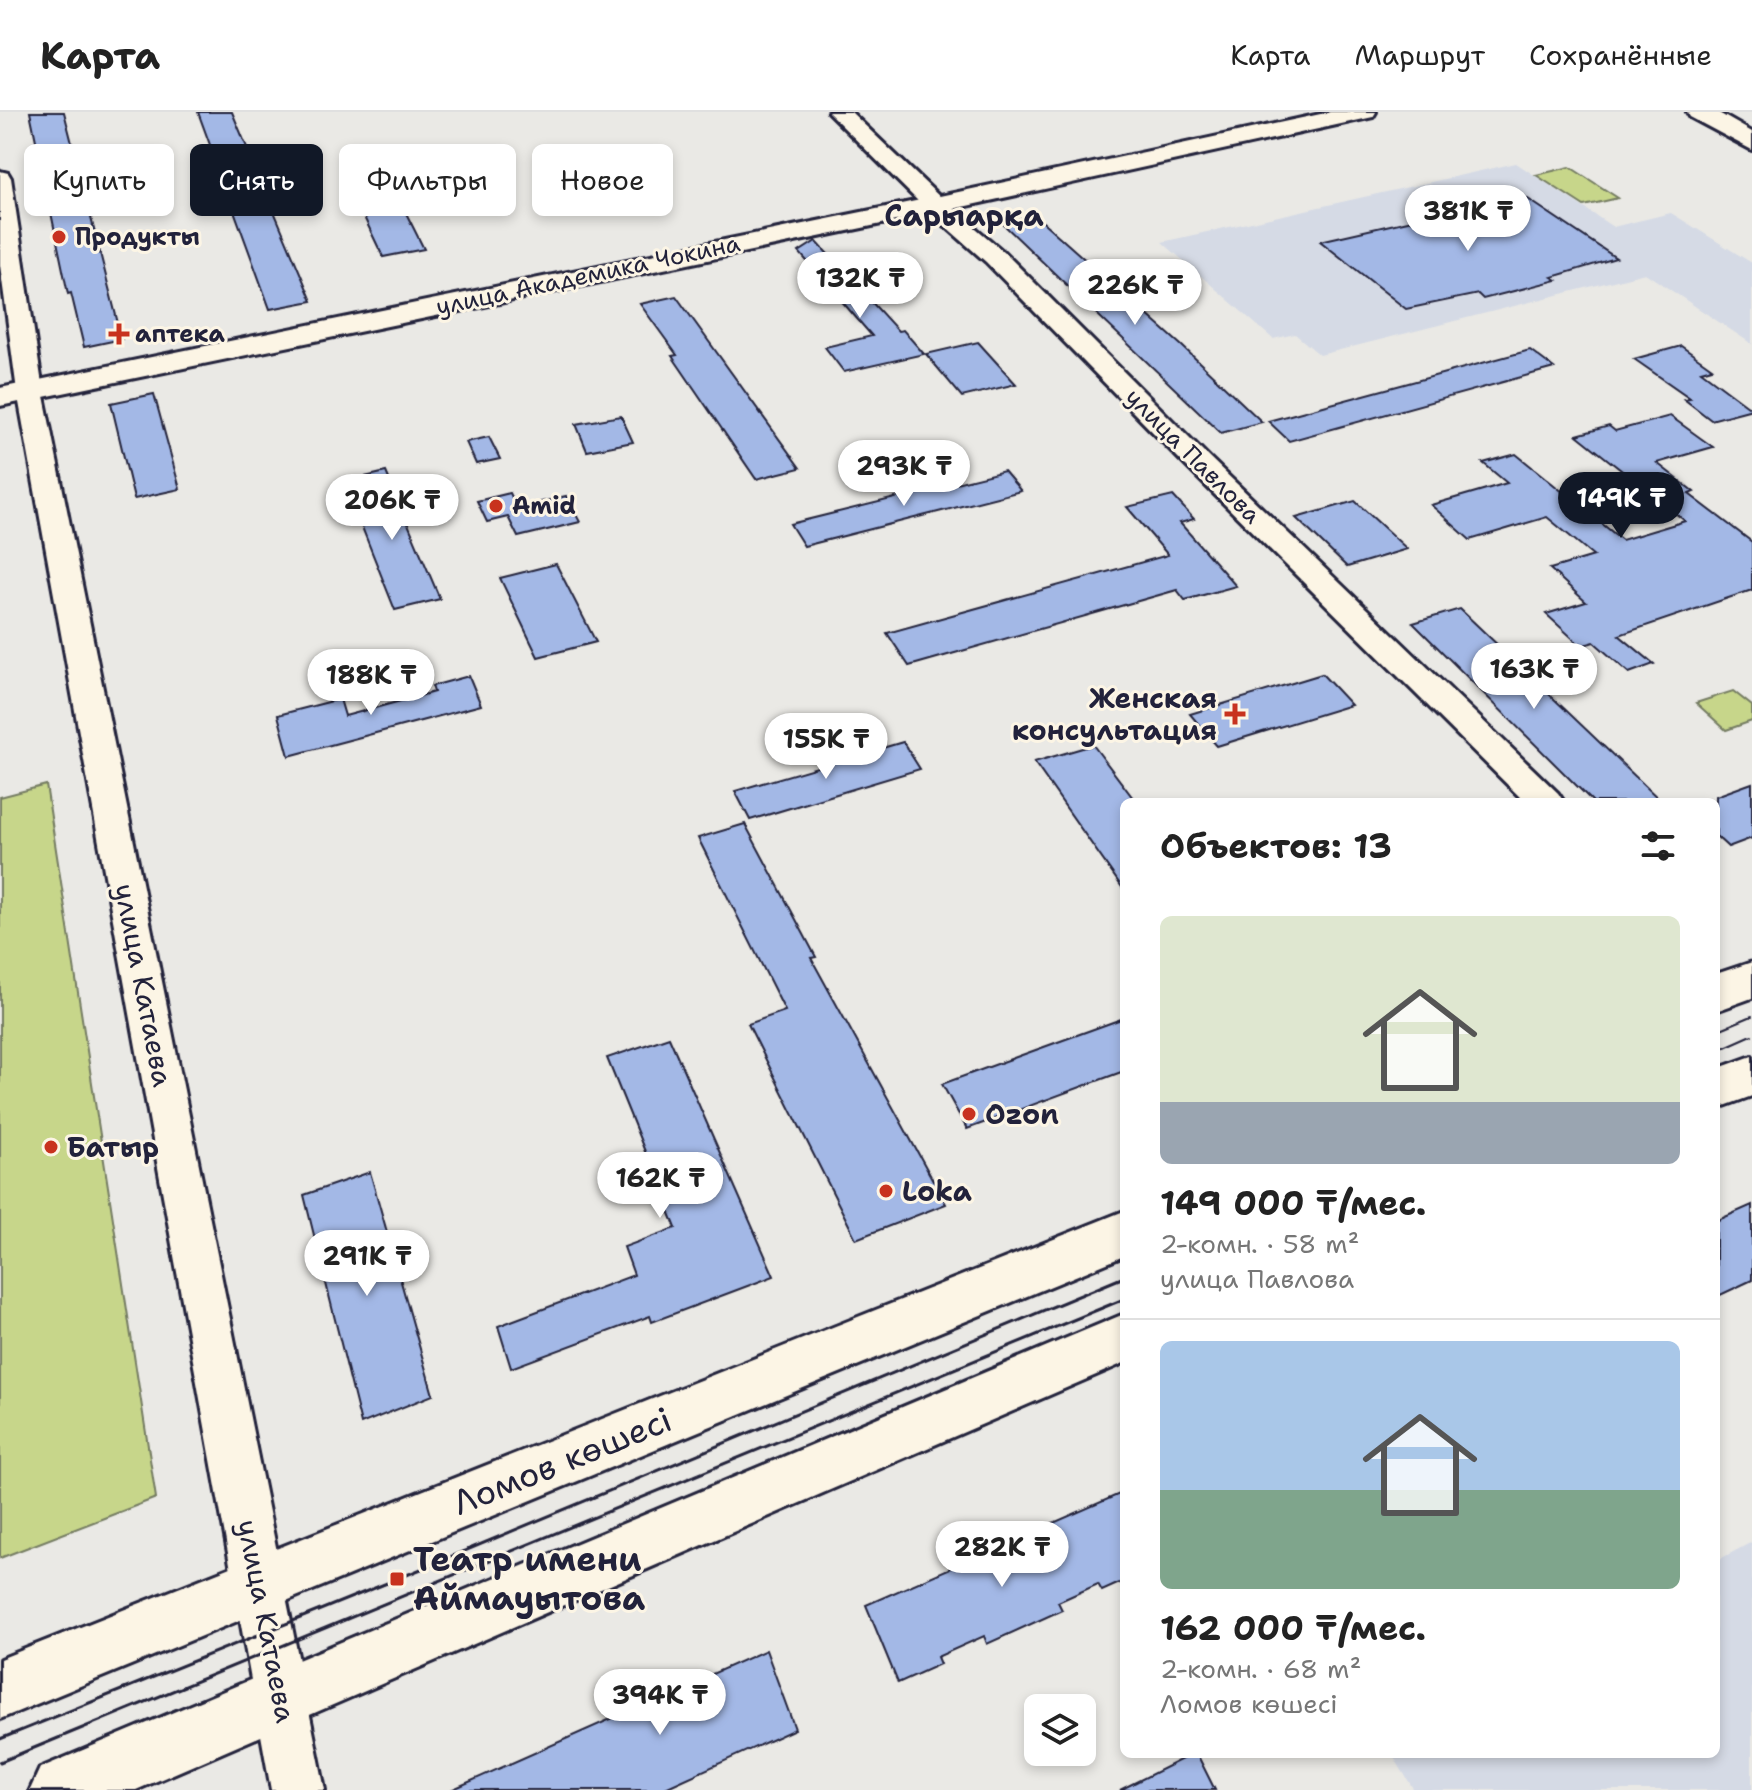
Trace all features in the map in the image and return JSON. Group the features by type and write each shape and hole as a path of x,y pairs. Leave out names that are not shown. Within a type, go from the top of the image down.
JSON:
{"main road":[{"name":"улица Академика Чокина","path":"15,394 935,205 1364,112"},
{"path":"1699,112 1752,142"},
{"path":"1720,1088 1752,1075"},
{"name":"Ломов көшесі","path":"0,1689 1120,1235"},
{"path":"62,1790 1120,1340"}],"street":[{"name":"улица Павлова","path":"839,112 935,205 995,257 1200,464 1542,798"},
{"name":"улица Катаева","path":"0,178 15,394 261,1583 298,1790"}],"shaded area":[{"path":"1516,163 1613,227 1671,213 1752,263 1752,344 1645,273 1320,355 1295,334 1273,339 1162,242"},
{"path":"1752,1542 1752,1790 1414,1790 1394,1758 1720,1758 1720,1559"}],"green space":[{"path":"1570,167 1618,198 1584,206 1536,175"},
{"path":"1733,691 1752,706 1752,721 1726,730 1696,703"},
{"name":"Батыр","path":"46,785 156,1498 0,1558 0,797"}],"building":[{"path":"30,112 64,112 72,144 37,144"},
{"path":"198,112 232,112 246,144 210,144"},
{"path":"1522,195 1616,258 1552,277 1557,280 1483,299 1478,294 1406,309 1320,241"},
{"path":"1035,215 1262,422 1221,433 1002,223"},
{"path":"52,216 91,216 122,339 84,347 71,293 68,294"},
{"path":"236,216 276,216 312,301 270,309"},
{"path":"364,216 408,216 424,249 383,257"},
{"path":"816,241 898,331 903,330 924,354 844,372 825,347 872,336 799,252"},
{"path":"676,296 800,468 756,479 672,356 677,355 640,304"},
{"path":"978,342 1016,384 962,397 926,354"},
{"path":"1681,346 1712,368 1701,371 1752,409 1711,420 1684,399 1690,398 1634,359"},
{"path":"1530,350 1554,368 1289,441 1268,421"},
{"path":"154,394 180,489 134,499 111,403"},
{"path":"621,416 633,442 587,451 576,424"},
{"path":"1670,416 1713,447 1657,463 1694,492 1689,494 1752,542 1752,590 1619,635 1654,664 1629,673 1594,642 1581,646 1546,614 1586,602 1550,569 1594,556 1547,517 1470,540 1431,505 1507,483 1483,463 1516,454 1622,540 1685,521 1577,435 1609,426 1615,431"},
{"path":"489,437 500,459 476,464 466,442"},
{"path":"1004,471 1021,491 804,546 790,524"},
{"path":"386,472 440,599 395,610 344,482"},
{"path":"510,493 517,508 566,496 580,522 518,537 508,517 487,522 477,501"},
{"path":"1173,496 1194,519 1180,523 1236,586 1185,600 1177,590 909,666 887,633 1168,555 1127,507"},
{"path":"1355,501 1407,549 1347,567 1296,518"},
{"path":"556,564 596,642 538,657 500,578"},
{"path":"1460,609 1658,798 1589,798 1413,623"},
{"path":"1322,674 1351,705 1217,746 1190,714"},
{"path":"469,676 481,705 289,756 278,715 340,699 345,716 434,692 432,686"},
{"path":"903,742 920,769 750,820 735,791"},
{"path":"1093,745 1133,798 1120,798 1120,884 1034,762"},
{"path":"1752,783 1752,838 1728,847 1720,840 1720,798 1716,796"},
{"path":"745,824 816,957 811,958 946,1204 856,1239 748,1024 785,1011 698,838"},
{"path":"1120,1019 1120,1072 967,1129 942,1084"},
{"path":"669,1037 774,1276 652,1322 650,1316 511,1368 498,1326 634,1275 624,1247 676,1228 607,1058"},
{"path":"370,1172 433,1395 361,1424 304,1195"},
{"path":"1752,1205 1752,1280 1720,1295 1720,1219"},
{"path":"1120,1494 1120,1583 1102,1591 1098,1584 1058,1602 1062,1610 987,1644 984,1636 937,1657 940,1664 898,1683 866,1605"},
{"path":"766,1650 795,1729 661,1790 451,1790"},
{"path":"1184,1758 1199,1758 1215,1790 1120,1790"}],"tram line":[{"path":"1720,1029 1752,1016"},
{"path":"1720,1049 1752,1035"},
{"path":"0,1739 397,1579 1120,1279"},
{"path":"0,1762 1120,1301"}],"place":[{"name":"Продукты","path":"59,237"},
{"name":"аптека","path":"119,334"},
{"name":"Amid","path":"496,506"},
{"name":"Женская консультация","path":"1235,714"},
{"name":"Ozon","path":"969,1114"},
{"name":"Батыр","path":"51,1147"},
{"name":"Loka","path":"886,1191"},
{"name":"Театр имени Аймауытова","path":"397,1579"}],"district":[{"name":"Сарыарқа","path":"964,216"}]}
